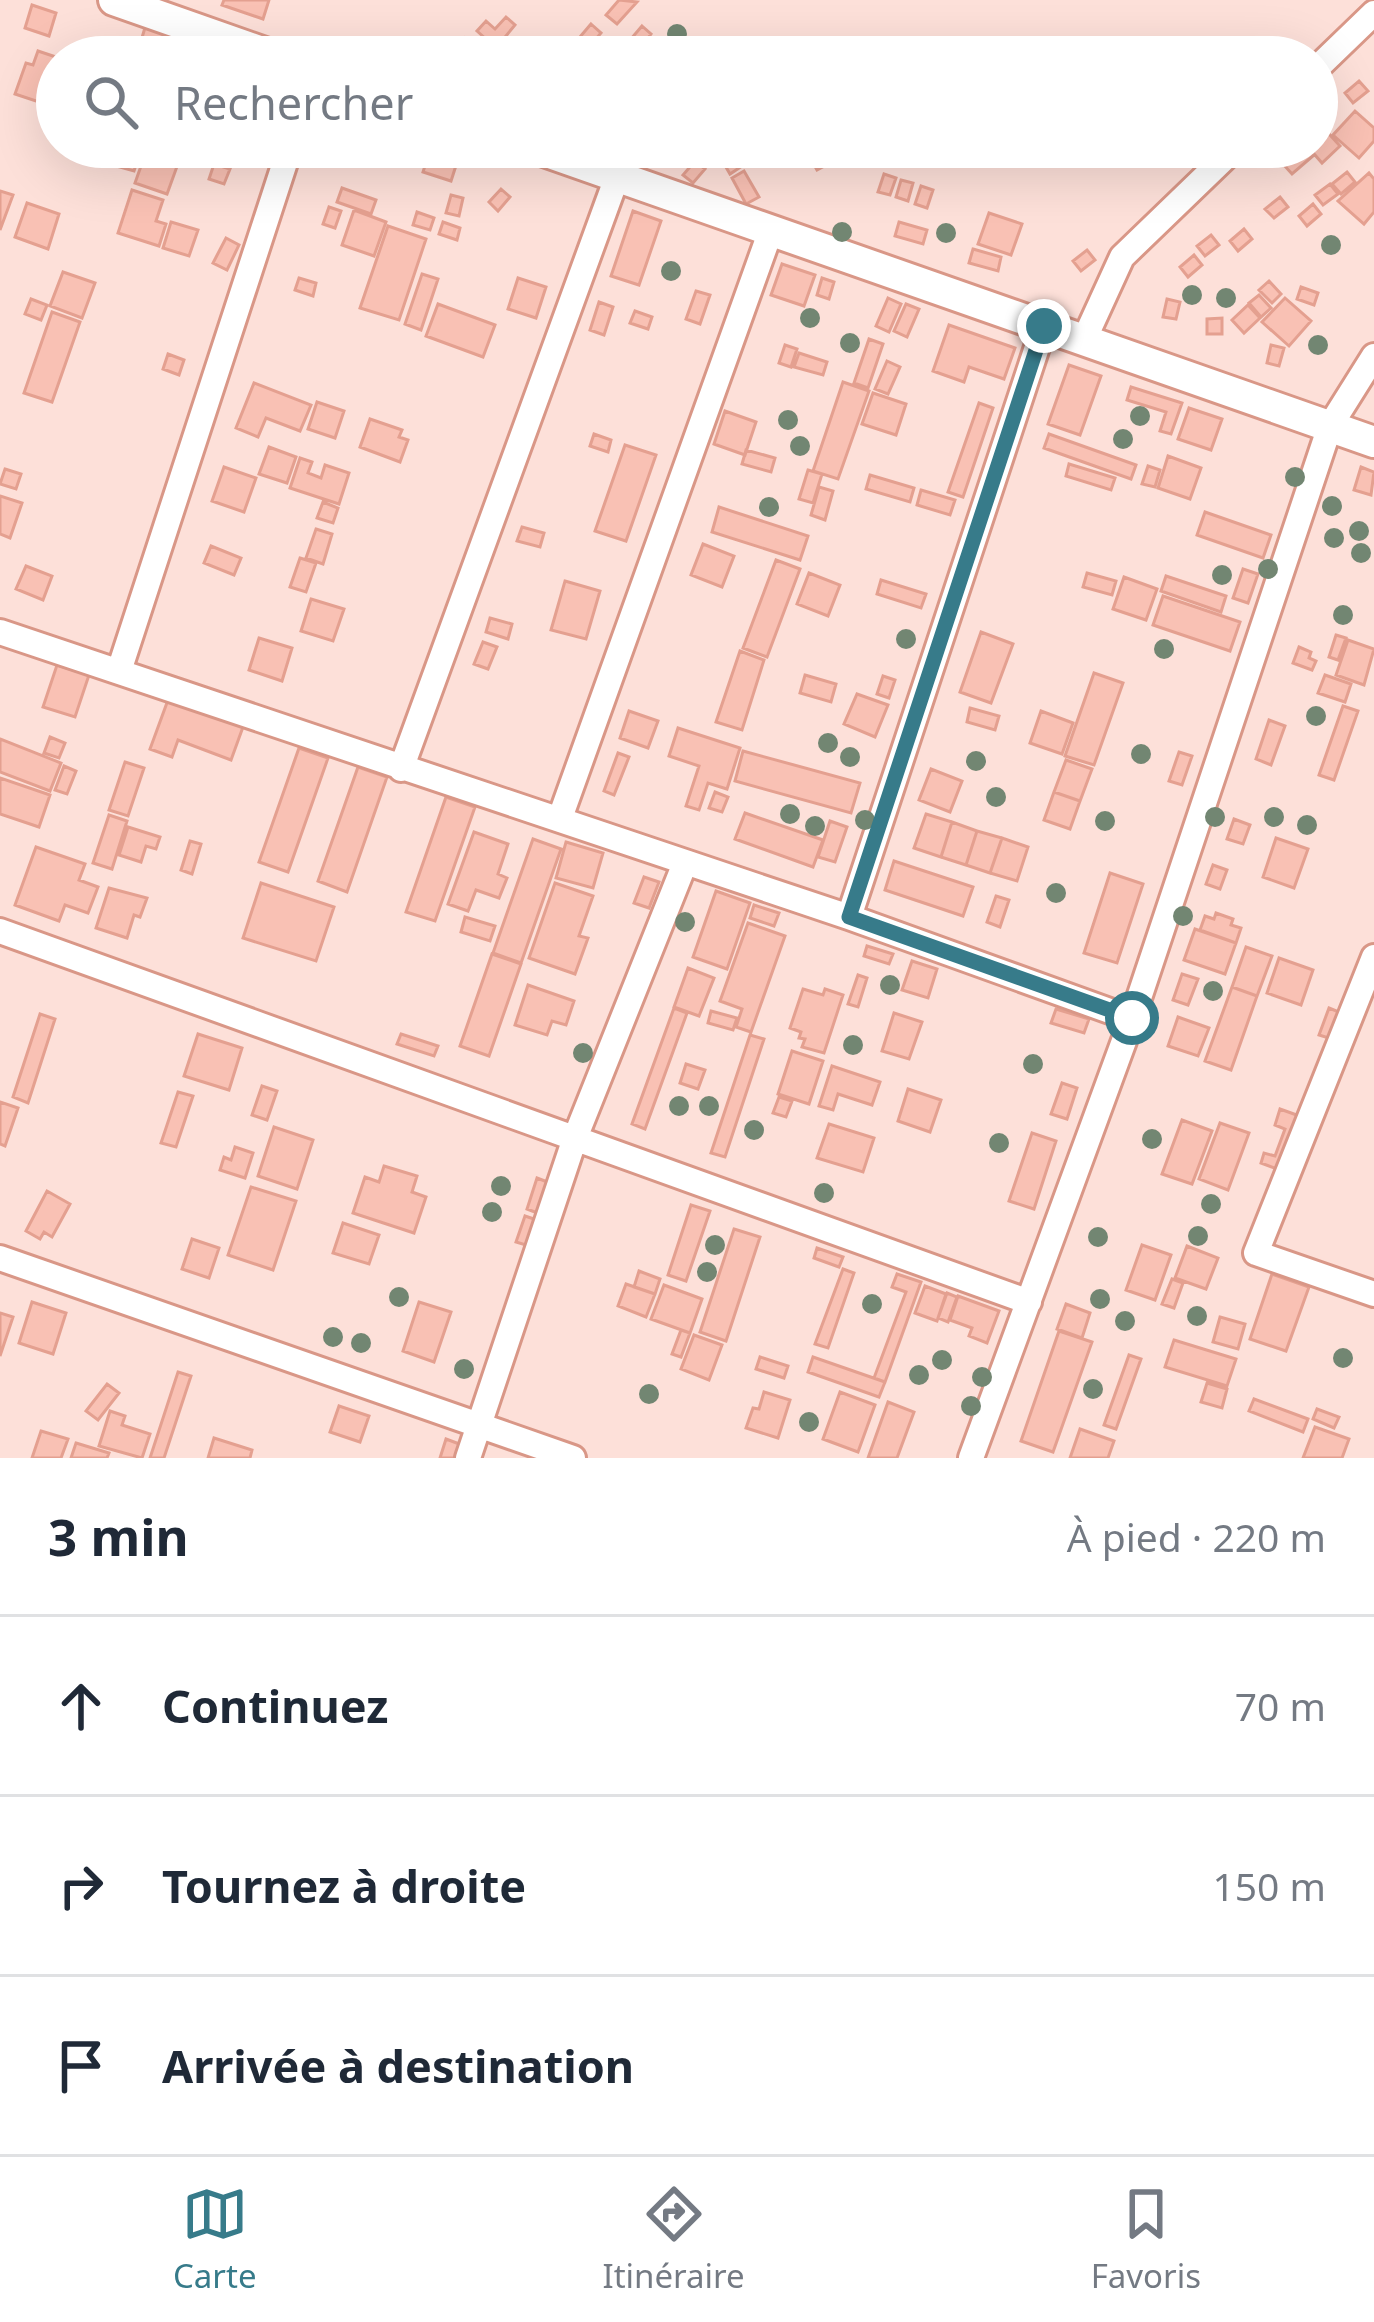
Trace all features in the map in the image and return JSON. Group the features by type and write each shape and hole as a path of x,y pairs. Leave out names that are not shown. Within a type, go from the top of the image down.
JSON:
{"street":[{"path":"114,0 216,36"},
{"path":"1338,48 1374,13"},
{"path":"118,671 283,168"},
{"path":"592,168 1374,442"},
{"path":"1084,340 1122,257 1214,168"},
{"path":"401,769 617,177"},
{"path":"560,818 771,230"},
{"path":"849,917 1044,326"},
{"path":"971,1458 1132,1018 1330,426 1374,356"},
{"path":"0,632 401,769 560,818 1132,1018"},
{"path":"468,1458 575,1138 685,862"},
{"path":"0,931 1029,1302"},
{"path":"1374,957 1365,1007 1256,1253 1374,1294"},
{"path":"0,1258 573,1458"}],"building":[{"path":"224,0 269,0 263,19 222,5"},
{"path":"619,0 637,2 617,24 606,15"},
{"path":"32,5 56,13 49,36 25,28"},
{"path":"506,17 515,25 506,36 483,36 477,31 486,21 495,29"},
{"path":"147,21 166,27 163,36 142,36"},
{"path":"591,24 601,33 598,36 581,36"},
{"path":"642,26 651,34 650,36 633,36"},
{"path":"36,57 36,101 15,94 26,63 33,65"},
{"path":"1359,81 1368,91 1353,103 1345,93"},
{"path":"1355,111 1374,128 1374,141 1359,158 1338,139 1338,130"},
{"path":"140,168 176,168 167,194 135,183"},
{"path":"213,168 230,169 224,184 209,179"},
{"path":"424,168 455,168 451,181 423,172"},
{"path":"689,168 705,169 693,183 683,175"},
{"path":"744,171 759,197 746,204 732,178"},
{"path":"1347,172 1355,182 1341,194 1332,184"},
{"path":"1369,173 1374,179 1374,212 1364,224 1338,201"},
{"path":"884,174 896,178 890,195 878,192"},
{"path":"901,180 913,183 908,201 896,197"},
{"path":"1330,184 1338,194 1323,205 1315,195"},
{"path":"921,186 933,190 927,208 915,204"},
{"path":"342,188 376,200 371,214 337,202"},
{"path":"501,189 510,197 498,211 489,202"},
{"path":"132,190 163,200 156,221 166,224 159,246 118,233"},
{"path":"0,191 13,195 0,230"},
{"path":"451,195 463,198 459,216 446,213"},
{"path":"1280,197 1288,207 1274,218 1265,209"},
{"path":"27,203 59,214 48,249 15,237"},
{"path":"1313,204 1321,214 1307,226 1299,216"},
{"path":"329,207 341,211 335,228 323,224"},
{"path":"354,210 386,222 374,256 342,245"},
{"path":"633,211 661,221 639,285 611,276"},
{"path":"417,212 434,218 430,230 413,225"},
{"path":"989,213 1022,224 1011,255 978,244"},
{"path":"171,222 198,230 189,256 163,248"},
{"path":"443,222 460,228 457,240 439,234"},
{"path":"899,222 927,230 923,244 895,236"},
{"path":"388,226 426,239 399,320 360,308"},
{"path":"1244,229 1252,239 1238,251 1230,241"},
{"path":"1211,235 1219,245 1205,256 1197,246"},
{"path":"226,238 239,245 227,270 213,263"},
{"path":"973,249 1001,257 998,271 969,263"},
{"path":"1087,250 1095,260 1081,271 1073,261"},
{"path":"1194,255 1202,265 1188,277 1180,267"},
{"path":"782,264 815,275 804,306 771,295"},
{"path":"63,272 95,283 82,318 50,306"},
{"path":"422,274 438,279 421,330 405,324"},
{"path":"299,278 316,283 313,296 295,290"},
{"path":"518,278 546,287 536,318 508,309"},
{"path":"822,278 834,282 829,299 817,295"},
{"path":"1269,281 1281,294 1272,303 1259,290"},
{"path":"1301,287 1318,293 1314,305 1297,299"},
{"path":"696,291 710,295 700,324 686,319"},
{"path":"1259,295 1271,308 1261,317 1249,303"},
{"path":"888,298 901,304 889,332 876,326"},
{"path":"1285,298 1311,321 1289,346 1262,322"},
{"path":"31,299 47,305 41,320 25,314"},
{"path":"1167,299 1180,302 1176,319 1163,317"},
{"path":"599,302 613,307 604,335 590,330"},
{"path":"438,304 495,325 483,357 426,336"},
{"path":"906,304 919,309 907,337 894,331"},
{"path":"1248,305 1260,318 1244,333 1232,320"},
{"path":"635,311 652,317 648,329 630,323"},
{"path":"52,312 80,322 52,402 24,393"},
{"path":"1222,318 1222,334 1207,334 1207,319"},
{"path":"949,325 1015,348 1004,379 969,367 964,382 933,371"},
{"path":"869,339 883,344 868,388 854,383"},
{"path":"785,345 797,349 791,367 779,363"},
{"path":"1271,345 1284,348 1279,366 1267,363"},
{"path":"799,353 827,362 823,375 794,367"},
{"path":"168,354 184,360 179,375 163,369"},
{"path":"887,361 900,367 888,394 875,389"},
{"path":"1069,365 1101,376 1080,435 1048,424"},
{"path":"843,382 869,391 838,479 813,471"},
{"path":"254,383 311,405 300,431 266,418 258,437 236,428"},
{"path":"1131,387 1182,403 1171,434 1160,431 1166,412 1127,400"},
{"path":"873,393 906,404 896,435 862,424"},
{"path":"317,402 344,411 335,438 308,429"},
{"path":"979,403 993,408 963,497 948,492"},
{"path":"1189,408 1222,419 1211,450 1178,439"},
{"path":"725,411 756,422 745,455 714,444"},
{"path":"370,419 402,430 399,437 408,440 400,462 360,447"},
{"path":"594,434 611,440 608,452 590,446"},
{"path":"1049,434 1136,465 1131,479 1044,448"},
{"path":"625,445 656,455 626,541 595,531"},
{"path":"269,447 296,457 287,483 259,474"},
{"path":"746,450 775,458 771,472 742,464"},
{"path":"1168,456 1201,468 1190,499 1158,488"},
{"path":"300,458 312,462 308,473 321,478 325,465 349,473 339,504 290,488"},
{"path":"1069,464 1115,478 1111,490 1066,476"},
{"path":"1148,466 1160,470 1155,487 1142,484"},
{"path":"224,467 256,478 244,512 212,501"},
{"path":"1361,467 1374,472 1371,495 1354,490"},
{"path":"5,469 21,474 16,489 0,484"},
{"path":"808,470 822,474 813,503 799,499"},
{"path":"870,475 914,488 910,502 866,489"},
{"path":"819,487 833,491 825,520 811,515"},
{"path":"921,490 955,500 950,515 917,505"},
{"path":"0,496 22,503 10,538 0,534"},
{"path":"323,502 338,508 333,523 317,518"},
{"path":"719,507 808,536 800,560 712,532"},
{"path":"1205,512 1271,535 1263,558 1197,535"},
{"path":"522,527 544,533 540,547 517,541"},
{"path":"316,529 332,534 323,564 306,558"},
{"path":"703,544 734,556 722,587 691,575"},
{"path":"211,546 241,558 234,575 204,563"},
{"path":"300,558 316,563 306,592 290,587"},
{"path":"776,560 800,569 767,657 743,648"},
{"path":"26,566 52,576 43,600 16,589"},
{"path":"1243,569 1258,574 1248,603 1233,598"},
{"path":"809,573 840,585 828,616 797,604"},
{"path":"1087,573 1116,581 1112,595 1083,587"},
{"path":"1166,576 1226,596 1221,612 1161,591"},
{"path":"1124,577 1157,589 1146,620 1113,609"},
{"path":"881,580 926,594 921,608 877,594"},
{"path":"565,581 600,591 586,639 551,630"},
{"path":"1163,596 1240,622 1230,651 1153,625"},
{"path":"311,599 344,609 333,641 301,631"},
{"path":"490,618 512,624 508,639 486,632"},
{"path":"981,632 1013,644 991,703 960,692"},
{"path":"1336,635 1346,638 1338,660 1329,657"},
{"path":"259,638 292,648 282,681 249,670"},
{"path":"1348,640 1374,649 1364,685 1336,675"},
{"path":"483,642 497,647 488,669 474,664"},
{"path":"1299,647 1311,652 1309,658 1316,661 1312,670 1293,663"},
{"path":"740,651 764,660 742,730 716,722"},
{"path":"57,665 89,675 75,717 43,707"},
{"path":"1094,673 1123,683 1094,765 1065,756"},
{"path":"805,675 836,684 831,702 800,693"},
{"path":"1325,675 1351,684 1345,702 1318,693"},
{"path":"883,676 895,680 889,698 877,694"},
{"path":"857,694 888,705 875,737 844,724"},
{"path":"168,700 243,727 231,760 178,740 172,757 150,749"},
{"path":"1343,706 1358,711 1334,780 1319,775"},
{"path":"970,708 999,716 995,730 967,722"},
{"path":"629,711 658,721 648,748 620,738"},
{"path":"1041,711 1073,723 1062,754 1030,743"},
{"path":"1269,720 1285,726 1271,765 1256,759"},
{"path":"678,728 740,748 727,789 708,783 699,810 686,806 699,766 669,756"},
{"path":"50,737 65,743 59,758 44,753"},
{"path":"0,739 61,763 50,791 0,772"},
{"path":"299,748 328,758 288,872 259,862"},
{"path":"743,751 860,783 851,813 735,781"},
{"path":"1179,752 1192,756 1182,785 1169,781"},
{"path":"618,753 629,757 614,795 604,791"},
{"path":"1066,760 1092,769 1080,801 1054,792"},
{"path":"125,762 144,768 128,816 109,810"},
{"path":"64,766 76,771 67,794 55,790"},
{"path":"358,767 387,777 347,892 318,881"},
{"path":"931,769 962,781 950,812 919,800"},
{"path":"0,778 50,795 39,827 0,814"},
{"path":"715,792 728,797 722,812 709,808"},
{"path":"1054,792 1080,801 1070,829 1044,820"},
{"path":"446,797 475,807 435,921 406,912"},
{"path":"745,813 823,840 813,867 735,839"},
{"path":"926,814 952,822 941,857 914,848"},
{"path":"109,815 127,821 112,869 93,863"},
{"path":"1234,819 1250,825 1243,844 1227,839"},
{"path":"830,821 847,827 835,862 818,857"},
{"path":"952,822 977,831 966,865 941,857"},
{"path":"128,827 160,837 156,849 146,846 141,862 119,855"},
{"path":"977,831 1002,838 990,873 966,865"},
{"path":"474,832 508,844 498,874 507,878 499,898 476,890 468,911 448,904"},
{"path":"1002,838 1028,847 1017,881 990,873"},
{"path":"1276,838 1308,849 1294,888 1263,877"},
{"path":"533,839 561,849 521,963 493,953"},
{"path":"190,841 201,844 192,874 181,870"},
{"path":"566,842 603,853 593,888 556,878"},
{"path":"36,847 85,864 79,880 98,887 88,913 65,905 59,921 15,905"},
{"path":"894,861 973,887 963,916 885,890"},
{"path":"1213,865 1227,870 1220,889 1206,884"},
{"path":"1110,873 1143,884 1117,963 1084,953"},
{"path":"644,877 659,882 649,908 634,903"},
{"path":"261,883 334,907 316,961 243,938"},
{"path":"555,883 593,896 579,936 588,938 575,974 529,958"},
{"path":"109,888 147,898 140,917 134,915 127,938 96,928"},
{"path":"716,891 750,903 727,969 693,957"},
{"path":"996,896 1009,900 1000,927 987,922"},
{"path":"754,905 779,913 774,926 750,918"},
{"path":"1216,913 1233,919 1231,925 1241,928 1236,943 1200,930 1205,916 1214,919"},
{"path":"465,917 495,926 490,941 461,932"},
{"path":"748,923 785,936 751,1032 736,1027 742,1009 720,1001"},
{"path":"1195,929 1236,943 1225,974 1184,960"},
{"path":"867,946 893,954 889,964 864,956"},
{"path":"1246,947 1272,956 1257,996 1232,987"},
{"path":"492,954 521,964 489,1056 460,1046"},
{"path":"1279,958 1313,970 1301,1005 1267,993"},
{"path":"912,961 937,969 928,998 902,990"},
{"path":"688,968 714,978 699,1016 674,1007"},
{"path":"1182,974 1198,979 1188,1005 1173,1000"},
{"path":"858,975 867,978 858,1007 848,1004"},
{"path":"528,985 574,1001 566,1025 552,1021 547,1035 515,1025"},
{"path":"1232,987 1257,996 1231,1070 1205,1061"},
{"path":"803,989 843,995 824,1053 802,1047 801,1032 790,1028"},
{"path":"674,1008 687,1013 645,1129 632,1124"},
{"path":"1329,1008 1344,1014 1335,1040 1319,1035"},
{"path":"1056,1009 1089,1019 1084,1033 1051,1023"},
{"path":"711,1011 737,1018 733,1030 708,1023"},
{"path":"894,1013 922,1022 909,1059 882,1051"},
{"path":"40,1014 55,1019 28,1103 13,1097"},
{"path":"1178,1017 1209,1028 1198,1056 1168,1046"},
{"path":"198,1034 242,1048 229,1090 184,1076"},
{"path":"401,1034 438,1046 434,1056 397,1044"},
{"path":"750,1035 764,1039 725,1157 711,1153"},
{"path":"792,1051 823,1061 809,1104 778,1094"},
{"path":"686,1064 705,1070 698,1089 680,1083"},
{"path":"832,1066 880,1082 872,1105 838,1094 833,1110 819,1106"},
{"path":"1062,1083 1077,1088 1067,1119 1051,1114"},
{"path":"262,1086 277,1091 267,1120 252,1115"},
{"path":"908,1089 941,1100 930,1132 898,1121"},
{"path":"178,1092 193,1096 176,1147 161,1143"},
{"path":"779,1097 792,1101 786,1117 773,1113"},
{"path":"0,1102 18,1108 5,1146 0,1144"},
{"path":"1280,1109 1305,1118 1285,1172 1261,1163 1264,1153 1275,1156 1285,1129 1275,1125"},
{"path":"1182,1120 1212,1131 1192,1184 1162,1174"},
{"path":"1220,1123 1249,1133 1228,1190 1199,1179"},
{"path":"829,1124 874,1138 863,1172 817,1158"},
{"path":"274,1127 313,1140 297,1189 258,1176"},
{"path":"1032,1133 1056,1141 1034,1209 1009,1201"},
{"path":"235,1147 253,1153 245,1178 220,1170 224,1157 231,1160"},
{"path":"384,1166 417,1176 412,1192 426,1197 414,1233 353,1213 365,1177 379,1182"},
{"path":"537,1178 550,1183 540,1214 527,1209"},
{"path":"251,1187 296,1201 273,1270 228,1255"},
{"path":"47,1191 70,1204 52,1237 44,1232 40,1239 26,1231"},
{"path":"691,1205 710,1211 686,1281 668,1275"},
{"path":"525,1216 537,1220 529,1246 516,1242"},
{"path":"343,1223 379,1235 369,1264 333,1253"},
{"path":"734,1229 760,1237 726,1341 700,1332"},
{"path":"192,1239 219,1248 209,1278 182,1269"},
{"path":"1142,1245 1171,1255 1155,1300 1126,1290"},
{"path":"1187,1246 1218,1258 1206,1289 1175,1278"},
{"path":"817,1248 843,1257 839,1267 814,1258"},
{"path":"843,1269 854,1273 828,1348 815,1344"},
{"path":"639,1271 660,1279 655,1294 634,1287"},
{"path":"897,1274 921,1282 885,1382 874,1378 906,1292 892,1287"},
{"path":"1272,1274 1309,1287 1286,1351 1250,1339"},
{"path":"1172,1279 1183,1283 1174,1308 1162,1304"},
{"path":"626,1284 655,1294 646,1317 618,1306"},
{"path":"664,1285 702,1299 690,1333 651,1319"},
{"path":"925,1286 946,1294 937,1321 915,1313"},
{"path":"947,1293 957,1297 948,1322 938,1318"},
{"path":"958,1296 999,1311 987,1343 969,1336 972,1328 950,1320"},
{"path":"32,1302 66,1313 53,1354 19,1343"},
{"path":"419,1302 451,1312 434,1362 403,1351"},
{"path":"1066,1304 1090,1313 1082,1338 1057,1329"},
{"path":"0,1313 13,1317 0,1356"},
{"path":"1220,1317 1245,1324 1238,1349 1213,1342"},
{"path":"681,1330 690,1333 681,1357 672,1354"},
{"path":"1059,1331 1092,1342 1053,1452 1021,1441"},
{"path":"694,1335 722,1345 709,1380 681,1369"},
{"path":"1174,1340 1236,1359 1227,1386 1165,1367"},
{"path":"1129,1355 1141,1359 1116,1429 1104,1425"},
{"path":"760,1357 788,1366 784,1378 756,1369"},
{"path":"813,1357 885,1382 879,1397 808,1372"},
{"path":"178,1372 191,1376 164,1458 150,1458"},
{"path":"1207,1383 1227,1389 1222,1408 1201,1402"},
{"path":"107,1384 119,1393 98,1420 86,1411"},
{"path":"764,1392 790,1400 778,1438 746,1428"},
{"path":"840,1392 875,1405 858,1452 823,1439"},
{"path":"1254,1399 1308,1419 1303,1432 1249,1411"},
{"path":"888,1402 914,1412 897,1458 868,1458"},
{"path":"339,1406 369,1416 360,1442 330,1432"},
{"path":"1317,1409 1339,1417 1334,1428 1313,1419"},
{"path":"110,1411 125,1416 122,1425 150,1434 142,1458 99,1446"},
{"path":"1315,1427 1349,1439 1342,1458 1303,1458"},
{"path":"1080,1429 1114,1441 1108,1458 1070,1458"},
{"path":"41,1431 68,1439 61,1458 32,1458"},
{"path":"214,1438 252,1450 250,1458 208,1458"},
{"path":"446,1439 462,1445 458,1458 440,1458"},
{"path":"76,1443 109,1453 107,1458 71,1458"}],"route":[{"path":"1044,326 849,917 1132,1018"}]}
